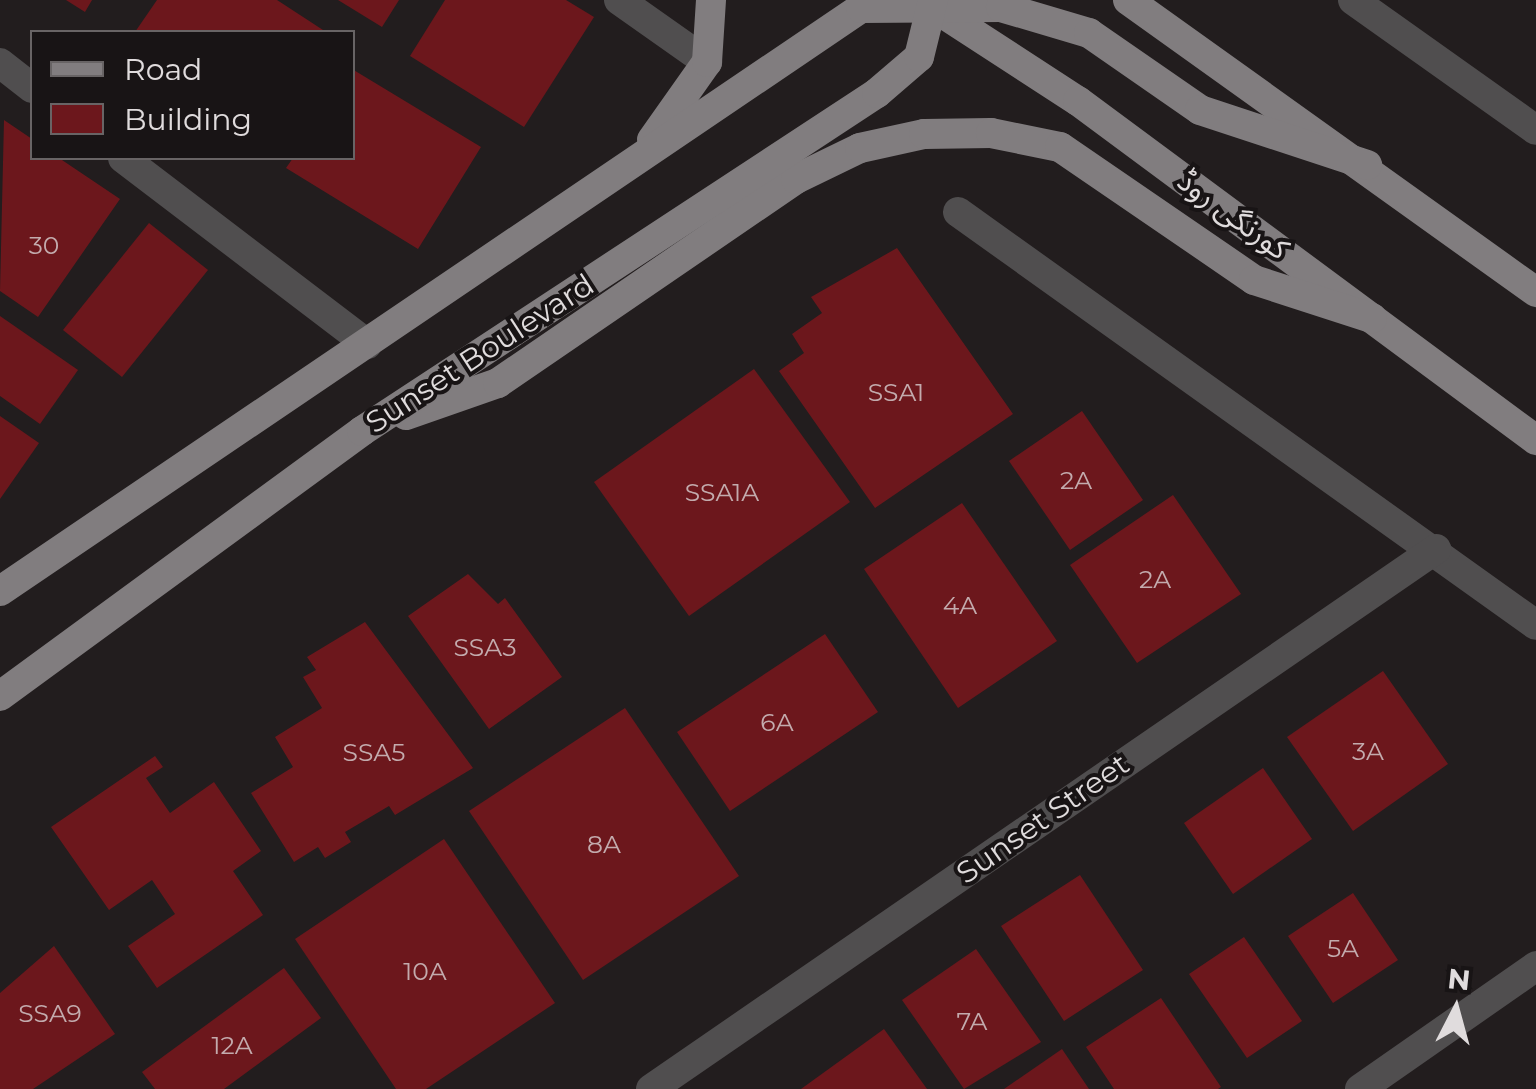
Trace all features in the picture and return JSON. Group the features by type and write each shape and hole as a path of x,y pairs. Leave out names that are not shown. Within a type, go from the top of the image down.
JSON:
{"main road":[{"path":"638,159 707,62 710,0"},
{"path":"1128,0 1368,165 1536,292"},
{"path":"4,582 367,344 861,8 930,3 1001,8 1088,34 1200,110 1368,165"},
{"name":"کورنگی روڈ","path":"930,3 1078,101 1536,440"},
{"name":"Sunset Boulevard","path":"0,696 362,431 877,93 920,57 930,3"},
{"path":"362,431 498,383 796,179 860,148 924,134 992,133 1060,147 1254,280 1372,318"}],"street":[{"path":"619,0 707,62"},
{"path":"1353,0 1536,130"},
{"path":"0,64 30,86"},
{"path":"126,160 367,344"},
{"path":"958,212 1436,548 1536,625"},
{"name":"Sunset Street","path":"651,1089 1436,548"},
{"path":"1360,1089 1536,966"}],"building":[{"path":"66,0 92,0 85,12"},
{"path":"157,0 277,0 323,30 136,30"},
{"path":"338,0 399,0 382,27"},
{"path":"445,0 566,0 594,17 524,127 410,56"},
{"path":"355,71 481,147 418,249 286,168 292,160 355,160"},
{"path":"4,120 30,138 30,160 62,160 120,199 38,317 0,291"},
{"path":"149,223 208,270 122,377 63,330"},
{"path":"897,248 1013,414 875,508 779,371 804,353 792,334 822,313 811,297"},
{"path":"0,316 78,370 40,424 0,396"},
{"path":"754,369 850,502 689,616 594,482"},
{"path":"1082,411 1143,500 1070,550 1009,461"},
{"path":"0,416 39,443 0,499"},
{"path":"1173,495 1241,594 1137,663 1070,565"},
{"path":"962,503 1057,641 958,708 864,569"},
{"path":"468,574 498,604 505,598 562,677 489,729 408,616"},
{"path":"365,622 473,768 395,815 389,806 345,832 351,842 325,858 318,847 294,862 251,793 293,767 275,737 322,708 303,677 316,670 307,657"},
{"path":"825,634 878,712 730,811 677,732"},
{"path":"1383,671 1448,764 1353,831 1287,737"},
{"path":"625,708 739,876 583,980 469,811"},
{"path":"155,756 163,767 146,778 170,813 214,782 261,851 233,871 263,915 157,988 128,946 175,914 152,880 109,910 51,827"},
{"path":"1263,768 1312,839 1233,894 1184,823"},
{"path":"444,839 555,1003 426,1089 396,1089 295,939"},
{"path":"1080,875 1143,970 1064,1021 1001,926"},
{"path":"1353,893 1398,960 1333,1003 1288,936"},
{"path":"1244,937 1302,1021 1247,1058 1189,974"},
{"path":"54,946 115,1034 33,1089 0,1089 0,993"},
{"path":"976,949 1041,1042 964,1089 902,1000"},
{"path":"284,968 321,1018 224,1089 155,1089 142,1072"},
{"path":"1161,998 1221,1087 1218,1089 1114,1089 1086,1047"},
{"path":"884,1029 927,1089 801,1089"},
{"path":"1062,1049 1089,1089 1004,1089"}]}
